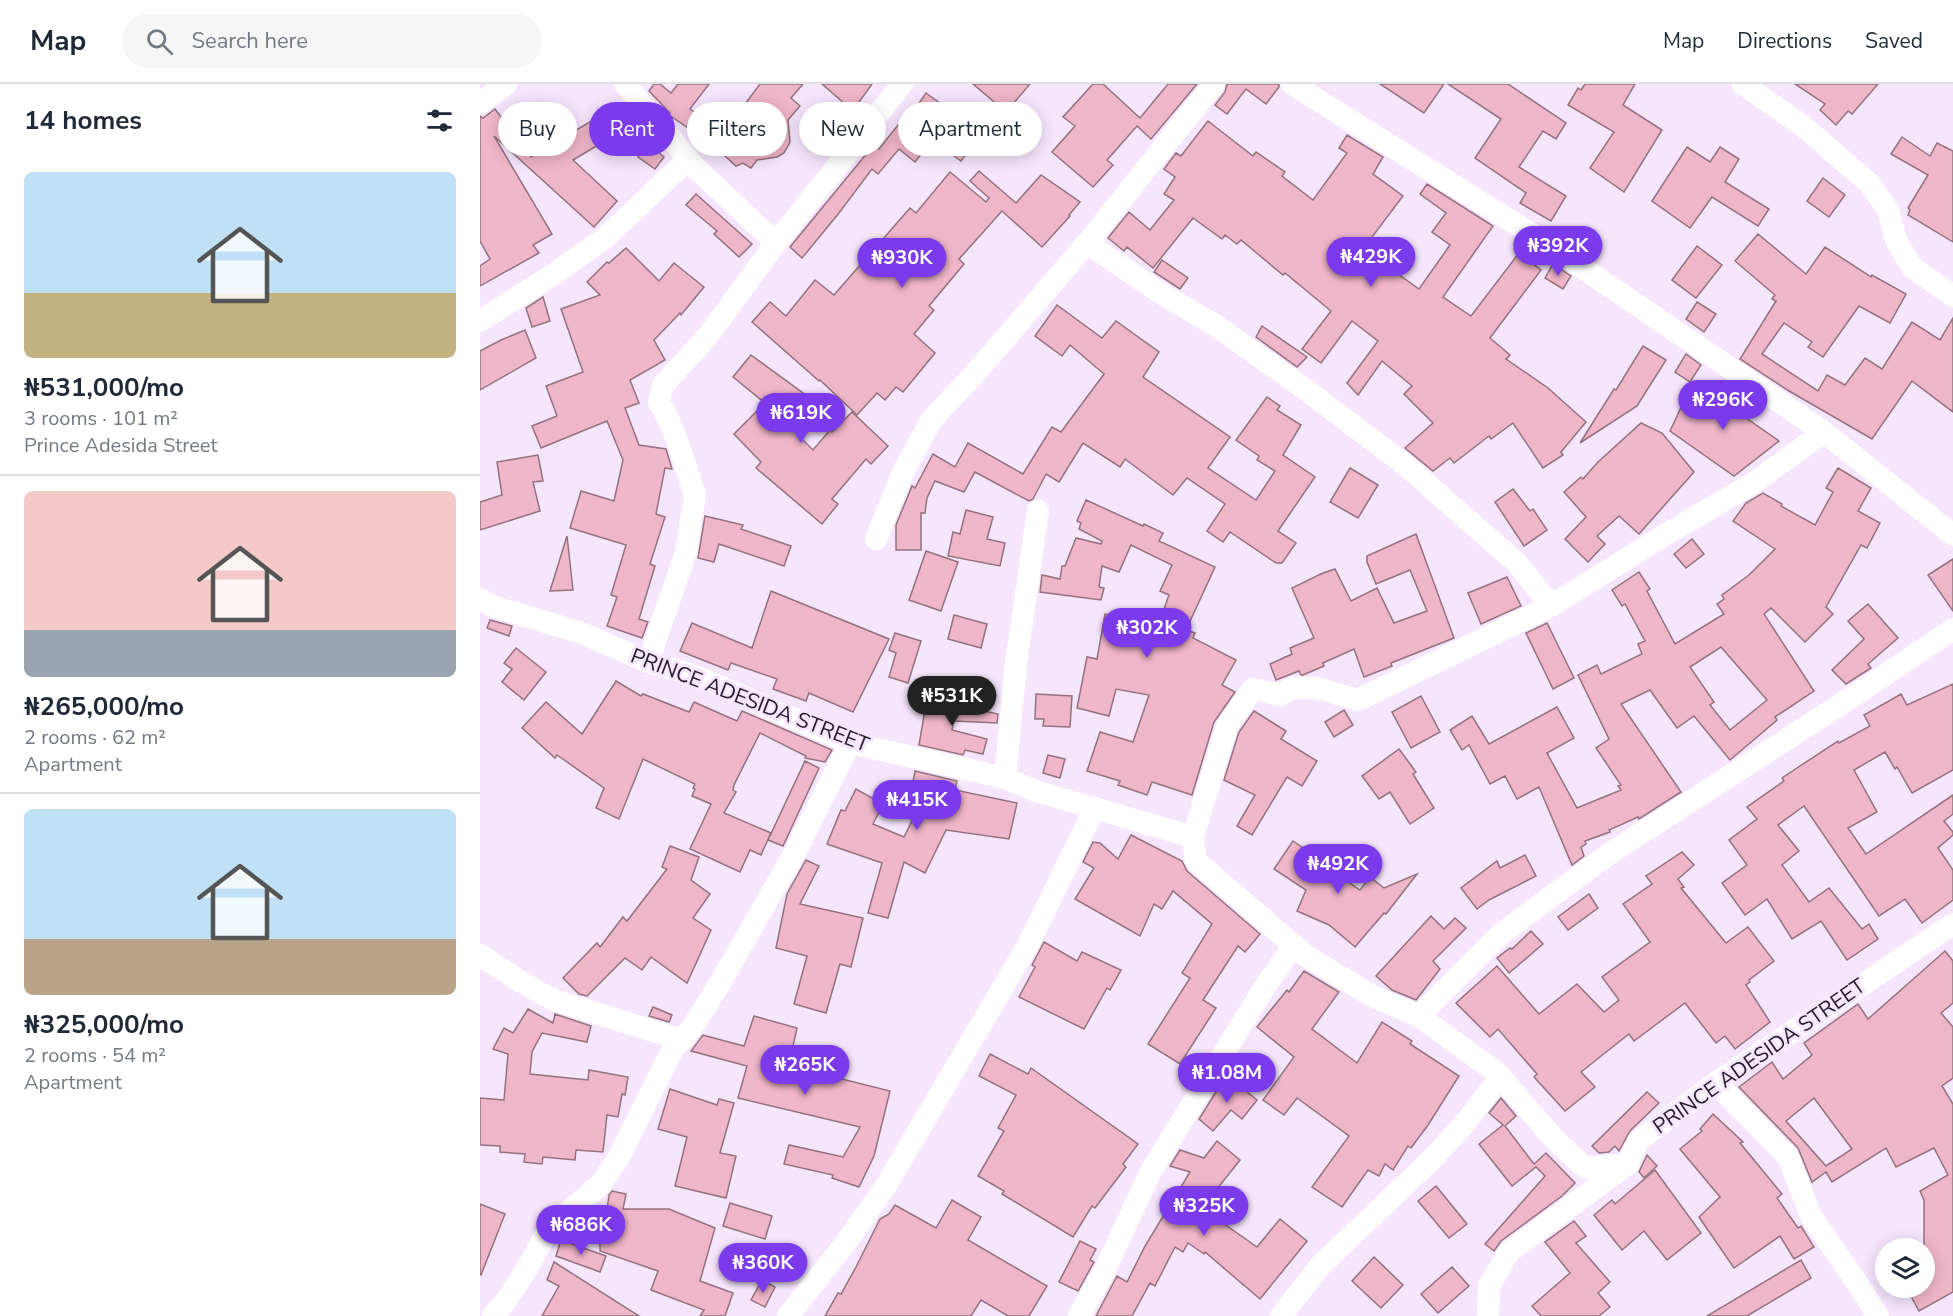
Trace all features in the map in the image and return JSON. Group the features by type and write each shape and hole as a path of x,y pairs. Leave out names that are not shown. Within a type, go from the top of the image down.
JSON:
{"street":[{"path":"480,103 506,84"},
{"path":"625,84 688,159 776,243"},
{"path":"648,662 686,552 695,495 678,443 659,402 663,385 707,337 776,243 902,84"},
{"path":"876,539 904,470 932,418 979,369 1087,243 1214,84"},
{"path":"1292,84 1543,241 1824,432 1953,535"},
{"path":"1743,84 1803,126 1870,184 1888,210 1898,243 1913,268 1953,296"},
{"path":"480,321 605,238 688,159"},
{"path":"1087,243 1165,296 1215,325 1404,464 1517,563 1551,606"},
{"path":"1628,1164 1586,1168 1557,1142 1501,1076 1419,1016 1374,997 1293,947 1196,861 1193,837 1227,726 1253,689 1280,695 1292,688 1317,688 1358,700 1551,606 1752,484 1824,432"},
{"path":"1005,778 1016,663 1038,511"},
{"name":"PRINCE ADESIDA STREET","path":"480,599 492,606 582,633 648,662 696,676 850,742 1005,778 1036,791 1193,837"},
{"path":"1419,1016 1502,933 1609,854 1953,629"},
{"path":"493,1316 525,1272 550,1227 600,1185 618,1159 673,1048 682,1040 720,983 794,854 850,742"},
{"path":"788,1316 844,1245 884,1189 1028,945 1095,808"},
{"name":"PRINCE ADESIDA STREET","path":"1628,1164 1638,1141 1716,1083 1953,924"},
{"path":"1079,1316 1105,1270 1151,1171 1266,985 1293,947"},
{"path":"480,955 554,1000 682,1040"},
{"path":"1281,1316 1320,1266 1433,1158 1466,1122 1501,1076"},
{"path":"1716,1083 1788,1157 1811,1216 1878,1316"},
{"path":"1488,1316 1489,1286 1509,1252 1628,1164"}],"building":[{"path":"654,84 660,84 671,93 678,84 709,84 695,102 687,102 687,127 675,119 675,102 660,102 649,91"},
{"path":"760,84 803,84 791,98 799,107 788,120 790,142 787,148 787,102 746,102"},
{"path":"822,84 872,84 859,102 843,102"},
{"path":"973,84 1030,84 1015,102 994,102"},
{"path":"1093,84 1103,84 1140,118 1168,84 1197,84 1151,139 1137,126 1107,160 1113,165 1093,187 1052,152 1075,126 1063,117"},
{"path":"1227,84 1279,84 1279,87 1266,104 1246,89 1227,114 1215,105 1225,92"},
{"path":"1380,84 1444,84 1424,113"},
{"path":"1448,84 1508,84 1566,123 1556,139 1543,131 1519,167 1566,196 1551,221 1520,203 1526,193 1475,158 1501,119"},
{"path":"1585,84 1635,84 1623,105 1662,130 1624,192 1590,168 1614,132 1568,105 1578,88 1581,90"},
{"path":"1795,84 1878,84 1852,114 1848,111 1836,125 1820,110 1825,104"},
{"path":"926,93 939,102 920,102"},
{"path":"495,109 498,113 498,140 494,136 498,143 498,156 506,156 552,234 533,245 539,253 480,286 480,266 490,259 480,241 480,116 483,118"},
{"path":"1208,121 1253,156 1256,152 1285,172 1282,176 1313,200 1347,153 1339,148 1347,135 1383,157 1373,174 1403,196 1363,249 1419,289 1450,245 1432,232 1446,213 1420,194 1427,184 1493,226 1443,297 1471,316 1519,253 1541,270 1490,338 1510,355 1506,359 1548,388 1586,422 1561,452 1563,455 1543,468 1513,423 1491,439 1489,436 1454,463 1450,458 1433,471 1405,448 1433,423 1404,394 1412,386 1382,361 1358,395 1347,383 1378,341 1352,321 1321,363 1302,349 1331,311 1241,240 1237,244 1225,235 1222,239 1193,218 1153,268 1127,247 1124,251 1108,238 1129,212 1150,230 1174,200 1164,194 1175,177 1164,169 1176,153 1181,156"},
{"path":"589,122 589,150 573,160 617,201 594,227 516,156 577,156 577,130"},
{"path":"898,125 898,150 878,174 872,169 802,258 790,247 865,156 886,156 886,140"},
{"path":"1902,137 1930,156 1937,143 1953,151 1953,242 1908,215 1910,210 1908,208 1928,175 1891,154"},
{"path":"1687,147 1710,162 1720,147 1739,159 1725,182 1769,209 1758,226 1712,197 1690,228 1652,201"},
{"path":"663,156 664,157 655,169 638,157"},
{"path":"725,156 779,156 757,160 751,168 743,163 736,166"},
{"path":"908,156 920,156 915,162"},
{"path":"954,156 965,156 961,161"},
{"path":"979,171 1016,203 1041,175 1080,202 1042,247 1002,211 959,259 964,264 929,306 934,310 914,334 935,353 903,392 896,387 885,400 877,393 857,415 752,322 770,302 786,316 815,280 834,295 910,208 916,213 950,172 986,202 989,198 970,181"},
{"path":"1823,178 1845,195 1829,217 1807,201"},
{"path":"696,194 752,244 739,257 714,234 717,231 686,205"},
{"path":"1758,234 1806,274 1825,247 1871,277 1872,275 1906,294 1890,323 1859,306 1823,357 1808,347 1812,342 1784,323 1762,354 1818,391 1827,375 1845,385 1865,358 1882,369 1912,322 1940,340 1953,318 1953,412 1912,381 1872,439 1789,391 1740,359 1776,301 1772,299 1775,295 1735,261"},
{"path":"1697,246 1722,265 1696,298 1672,280"},
{"path":"626,248 659,281 674,263 704,287 681,315 680,313 654,340 665,360 630,380 639,403 625,408 639,445 666,449 672,469 665,468 656,514 665,517 650,564 655,566 639,619 648,622 642,638 607,626 617,597 611,595 626,545 570,528 581,491 614,501 623,460 607,421 541,448 532,426 557,416 546,386 583,372 561,309 600,295 587,282 607,262 609,263"},
{"path":"1162,260 1188,278 1180,289 1154,272"},
{"path":"1553,264 1571,276 1563,289 1545,278"},
{"path":"543,297 550,321 532,327 526,308"},
{"path":"1697,302 1716,314 1704,332 1686,319"},
{"path":"1057,305 1102,338 1116,321 1159,352 1143,377 1230,437 1208,468 1256,500 1275,471 1257,460 1259,456 1236,440 1267,397 1280,406 1277,410 1301,425 1283,455 1315,477 1278,531 1296,543 1282,563 1276,563 1230,532 1223,542 1207,531 1225,504 1187,478 1173,495 1125,459 1120,467 1083,443 1059,482 1046,474 1033,499 1029,501 975,472 964,492 935,481 927,498 925,513 921,513 921,550 896,550 896,525 912,486 915,488 933,454 955,467 968,443 1023,474 1052,427 1061,432 1104,374 1070,345 1062,356 1035,336"},
{"path":"1262,326 1307,357 1297,367 1256,337"},
{"path":"525,330 536,358 480,390 480,351"},
{"path":"1643,346 1666,360 1637,406 1580,443 1614,389 1616,390"},
{"path":"1686,354 1701,365 1690,382 1675,372"},
{"path":"751,355 807,396 785,422 813,450 830,430 832,432 852,412 888,446 871,464 866,459 832,499 838,504 822,524 756,468 761,462 734,434 765,403 733,377"},
{"path":"1726,382 1749,397 1739,413 1779,441 1734,476 1670,431 1687,395 1711,407"},
{"path":"1641,423 1662,433 1694,472 1639,534 1619,516 1597,536 1605,544 1588,562 1565,539 1586,517 1564,492 1581,477 1583,479 1598,462"},
{"path":"538,455 543,481 533,482 540,511 480,530 480,502 502,495 497,462"},
{"path":"1350,468 1378,485 1358,518 1330,502"},
{"path":"1838,468 1871,488 1858,511 1880,523 1867,548 1861,545 1826,607 1833,614 1805,642 1771,608 1764,614 1814,691 1775,717 1777,720 1730,760 1694,716 1677,728 1650,690 1621,704 1681,792 1639,819 1638,817 1609,830 1610,832 1585,841 1586,844 1581,847 1584,856 1572,865 1539,787 1517,799 1505,776 1490,784 1469,745 1462,750 1450,730 1472,716 1489,744 1557,707 1574,738 1547,753 1577,808 1621,790 1618,786 1621,785 1596,748 1609,739 1578,675 1597,665 1601,674 1642,654 1638,644 1645,641 1625,604 1622,606 1612,590 1639,572 1650,589 1647,591 1675,644 1724,614 1717,604 1724,599 1722,595 1749,575 1775,549 1733,521 1746,503 1763,493 1815,525 1833,492 1826,488","holes":["1721,647 1767,700 1730,730 1710,705 1714,702 1690,667"]},
{"path":"1513,489 1530,511 1533,509 1547,530 1524,546 1495,502"},
{"path":"1086,500 1163,533 1159,541 1215,567 1186,630 1195,633 1193,638 1236,660 1222,685 1235,692 1214,722 1192,795 1152,782 1147,795 1118,785 1120,781 1087,771 1100,732 1133,742 1149,695 1116,689 1109,716 1077,708 1087,657 1097,659 1105,614 1159,623 1169,595 1160,591 1172,565 1131,545 1119,572 1102,566 1099,587 1104,588 1101,600 1040,592 1042,575 1060,579 1062,566 1065,566 1076,538 1101,544 1102,541 1079,529 1081,523 1077,521"},
{"path":"966,510 993,517 987,539 1005,543 1000,566 948,556 953,532 960,534"},
{"path":"705,516 743,525 741,529 791,546 784,566 719,544 714,562 698,558"},
{"path":"1416,534 1454,638 1391,663 1392,666 1364,677 1354,649 1303,675 1299,671 1276,680 1270,664 1292,654 1290,648 1314,638 1292,588 1323,573 1335,569 1351,601 1377,588 1394,623 1427,611 1410,570 1376,584 1367,562 1367,556"},
{"path":"567,536 573,590 550,591"},
{"path":"1692,539 1704,554 1686,568 1674,554"},
{"path":"926,551 958,562 941,611 909,600"},
{"path":"1953,559 1953,611 1928,575"},
{"path":"1507,577 1521,606 1481,624 1468,593"},
{"path":"771,591 889,639 853,712 809,693 806,701 773,689 777,679 731,663 728,670 680,651 692,623 752,648"},
{"path":"1868,604 1898,638 1868,664 1871,668 1846,684 1832,670 1864,639 1848,621"},
{"path":"954,615 987,624 981,648 948,639"},
{"path":"490,620 512,626 509,636 487,628"},
{"path":"1547,623 1574,678 1553,689 1526,633"},
{"path":"895,633 921,641 908,683 889,677 896,653 889,650"},
{"path":"516,648 546,672 524,700 502,682 512,669 504,663"},
{"path":"616,681 641,696 643,694 689,712 694,702 737,721 742,711 832,750 825,762 805,758 806,756 760,733 734,785 733,790 736,792 724,813 771,833 761,855 750,850 740,872 690,849 711,804 692,796 695,784 643,759 619,819 596,808 604,788 557,755 555,758 522,728 546,702 582,734"},
{"path":"1953,684 1953,770 1912,793 1885,752 1854,770 1877,812 1848,828 1866,854 1953,795 1953,814 1944,821 1953,835 1938,848 1953,870 1953,900 1922,923 1905,899 1879,916 1804,806 1778,825 1799,851 1782,865 1809,902 1829,888 1862,929 1869,924 1878,939 1847,960 1821,921 1792,939 1767,899 1745,915 1722,883 1747,865 1729,840 1757,819 1747,807 1784,781 1782,778 1800,766 1838,741 1839,743 1870,726 1864,715 1901,694 1907,705"},
{"path":"1036,694 1072,696 1070,727 1043,726 1044,719 1035,719"},
{"path":"1421,696 1440,732 1411,748 1392,712"},
{"path":"927,698 998,714 997,723 954,721 952,730 987,739 983,754 965,750 963,755 919,745"},
{"path":"1344,710 1353,725 1334,737 1325,722"},
{"path":"1254,711 1286,731 1281,739 1317,761 1302,786 1287,777 1252,835 1237,826 1255,795 1224,780 1239,732"},
{"path":"1399,749 1416,772 1413,774 1434,808 1410,824 1390,792 1379,799 1362,776"},
{"path":"1048,755 1065,759 1060,778 1043,773"},
{"path":"805,761 819,768 783,846 768,840"},
{"path":"915,771 957,781 955,790 1017,803 1009,839 946,830 925,873 904,862 888,918 868,913 882,863 827,844 841,810 845,811 856,789 883,804 873,824 904,837 929,786 913,782"},
{"path":"1131,835 1182,861 1187,871 1260,934 1245,952 1238,946 1203,1000 1216,1008 1180,1064 1148,1044 1190,978 1182,973 1212,924 1173,891 1162,909 1154,904 1140,936 1075,899 1094,868 1083,862 1093,842 1100,843 1118,859"},
{"path":"1293,841 1360,890 1370,877 1384,888 1417,874 1386,914 1384,913 1355,947 1329,925 1297,911 1306,890 1274,869"},
{"path":"670,846 699,857 691,880 710,894 693,918 711,930 687,983 651,957 642,970 625,958 587,996 579,994 563,978 597,943 600,947 623,917 627,921 667,869 662,867"},
{"path":"1682,852 1694,865 1678,879 1684,887 1681,888 1726,943 1748,927 1774,961 1749,980 1750,982 1746,985 1770,1022 1735,1049 1725,1036 1716,1043 1685,1003 1634,1041 1629,1034 1581,1072 1595,1087 1565,1111 1534,1077 1537,1074 1498,1029 1490,1037 1456,1003 1497,966 1539,1014 1577,984 1604,1012 1619,1000 1602,977 1650,942 1623,904 1652,884 1646,876"},
{"path":"1525,855 1536,876 1489,900 1477,909 1461,888 1497,861 1500,868"},
{"path":"806,860 819,866 800,904 863,918 851,967 840,964 826,1013 794,1004 807,956 776,948 787,894"},
{"path":"1589,894 1598,908 1568,930 1558,917"},
{"path":"1431,916 1444,929 1455,918 1466,928 1433,961 1440,969 1416,1000 1392,990 1376,976"},
{"path":"1531,931 1543,944 1509,973 1497,958 1510,948 1512,949"},
{"path":"1044,942 1077,961 1082,952 1121,970 1110,990 1107,988 1084,1029 1019,997 1035,967 1032,965"},
{"path":"1945,951 1953,961 1953,1003 1941,1013 1953,1027 1953,1078 1942,1086 1953,1104 1953,1292 1919,1311 1912,1298 1935,1298 1935,1238 1924,1238 1924,1200 1920,1191 1948,1175 1934,1148 1896,1167 1886,1148 1832,1182 1826,1172 1812,1182 1798,1148 1739,1087 1772,1062 1783,1079 1812,1055 1804,1043 1858,1004 1868,1019","holes":["1814,1098 1852,1149 1826,1166 1786,1121"]},
{"path":"1304,971 1339,992 1312,1029 1357,1063 1382,1022 1412,1041 1410,1044 1459,1076 1428,1125 1411,1148 1408,1146 1393,1170 1385,1164 1379,1176 1368,1170 1342,1207 1312,1187 1349,1136 1297,1098 1284,1115 1263,1100 1294,1057 1257,1027 1287,990 1289,992"},
{"path":"653,1007 672,1015 669,1022 649,1016"},
{"path":"528,1009 553,1023 555,1014 591,1026 587,1042 542,1033 532,1052 530,1074 588,1080 589,1070 628,1077 618,1117 607,1115 603,1152 576,1150 575,1160 543,1157 542,1164 524,1162 525,1154 500,1152 500,1146 480,1145 480,1098 504,1100 508,1054 493,1049 504,1028 513,1033"},
{"path":"754,1016 797,1028 790,1060 799,1062 798,1068 890,1091 874,1156 859,1187 832,1178 833,1175 784,1164 789,1145 843,1157 860,1127 738,1098 747,1066 691,1051 703,1035 744,1046"},
{"path":"990,1054 1028,1074 1031,1068 1138,1144 1123,1164 1126,1167 1095,1208 1092,1206 1073,1237 1002,1194 1004,1191 978,1176 1004,1131 998,1128 1016,1095 979,1076"},
{"path":"1228,1076 1257,1100 1242,1119 1231,1110 1213,1131 1199,1119"},
{"path":"670,1089 717,1105 719,1099 734,1103 720,1153 736,1156 726,1198 675,1186 687,1137 658,1129"},
{"path":"1647,1092 1659,1103 1630,1131 1619,1151 1615,1146 1609,1152 1599,1153 1592,1146"},
{"path":"1501,1098 1516,1116 1505,1126 1534,1164 1546,1153 1575,1183 1562,1196 1501,1241 1494,1251 1485,1244 1545,1176 1536,1167 1512,1186 1479,1144 1503,1125 1489,1113"},
{"path":"1713,1114 1743,1142 1740,1143 1782,1194 1777,1198 1798,1228 1801,1226 1814,1247 1794,1259 1780,1236 1734,1268 1699,1217 1720,1197 1680,1149 1702,1131 1700,1129"},
{"path":"1217,1141 1240,1160 1209,1199 1212,1201 1206,1211 1257,1247 1280,1219 1307,1241 1260,1299 1205,1252 1204,1254 1188,1243 1183,1252 1175,1247 1155,1286 1150,1283 1132,1316 1096,1316 1117,1276 1127,1282 1145,1246 1190,1172 1170,1166 1180,1150 1204,1158"},
{"path":"1647,1155 1657,1166 1644,1178 1639,1172"},
{"path":"1655,1170 1701,1233 1667,1260 1644,1231 1622,1250 1594,1215 1612,1200 1615,1204"},
{"path":"1436,1186 1467,1224 1449,1238 1418,1201"},
{"path":"612,1191 626,1194 623,1209 669,1209 715,1228 700,1281 733,1293 725,1316 700,1316 704,1310 651,1290 658,1271 600,1251 600,1209 607,1209 609,1195"},
{"path":"952,1200 981,1217 968,1240 1047,1286 1029,1316 1008,1316 981,1300 971,1316 825,1316 838,1293 841,1294 880,1219 889,1214 895,1205 936,1228"},
{"path":"730,1203 772,1216 765,1239 723,1226"},
{"path":"480,1204 505,1214 481,1275 480,1274"},
{"path":"1574,1221 1586,1236 1576,1243 1610,1282 1598,1293 1610,1307 1599,1316 1541,1316 1532,1306 1570,1273 1545,1242"},
{"path":"561,1240 606,1256 600,1272 556,1256"},
{"path":"1080,1241 1096,1249 1090,1260 1094,1262 1078,1291 1059,1282"},
{"path":"1374,1257 1403,1285 1381,1308 1352,1281"},
{"path":"1801,1260 1811,1278 1747,1316 1707,1316"},
{"path":"554,1262 639,1316 542,1316 559,1286 547,1280"},
{"path":"1452,1267 1469,1286 1438,1313 1421,1294"},
{"path":"762,1280 775,1287 765,1307 751,1300"}]}
